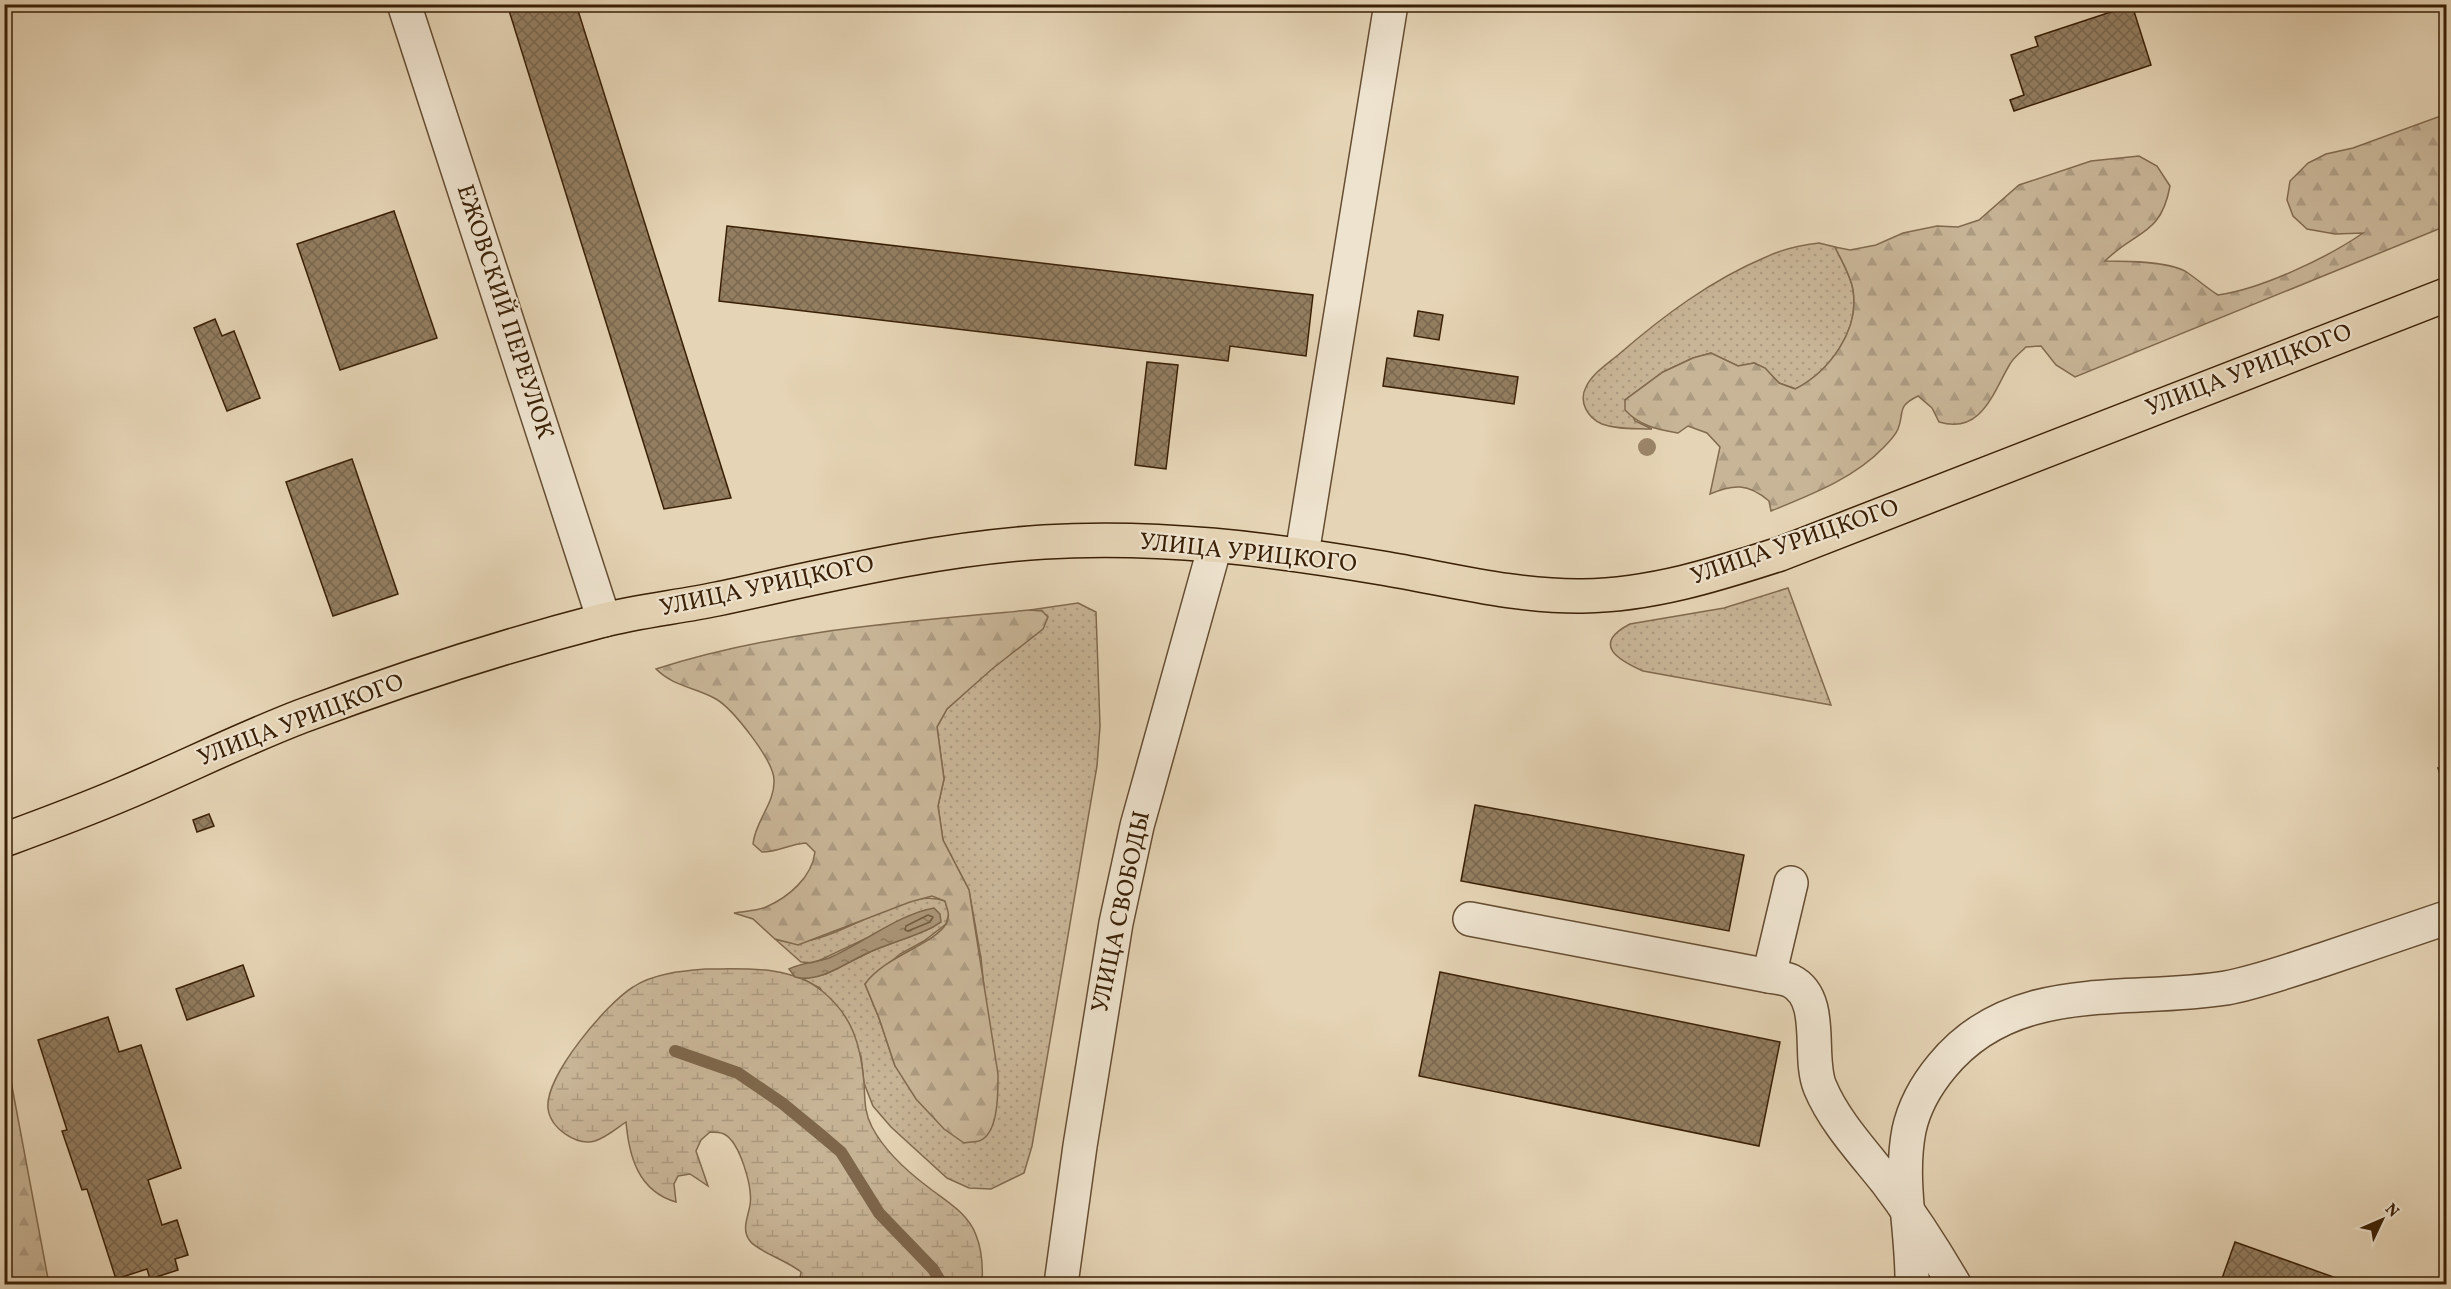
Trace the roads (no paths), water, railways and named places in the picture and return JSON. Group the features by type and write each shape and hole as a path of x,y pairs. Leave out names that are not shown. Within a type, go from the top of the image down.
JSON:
{"main road":[{"name":"УЛИЦА УРИЦКОГО","path":"4,840 128,792 217,751 302,716 382,688 603,620 715,600 899,561 1044,542 1152,542 1302,555 1504,591 1544,594 1601,595 1652,590 1688,582 1780,554 2446,295"}],"street":[{"name":"ЕЖОВСКИЙ ПЕРЕУЛОК","path":"404,4 603,620"},
{"path":"1302,555 1390,4"},
{"name":"УЛИЦА СВОБОДЫ","path":"1061,1284 1085,1111 1119,912 1137,826 1215,546"},
{"path":"1769,976 1791,883"},
{"path":"1912,1284 1906,1166 1909,1130 1919,1103 1934,1076 1952,1054 1998,1019 2038,1005 2073,999 2227,988 2289,971 2446,918"},
{"path":"1470,919 1791,980 1802,990 1810,1005 1815,1025 1814,1066 1820,1088 1861,1149 1908,1210 1954,1284"}],"water":[{"path":"934,908 940,914 941,922 918,934 863,955 835,970 805,978 795,977 789,969 829,958 907,916"}],"waterway":[{"path":"675,1051 738,1073 782,1103 841,1152 879,1213 933,1269 942,1284"}]}
